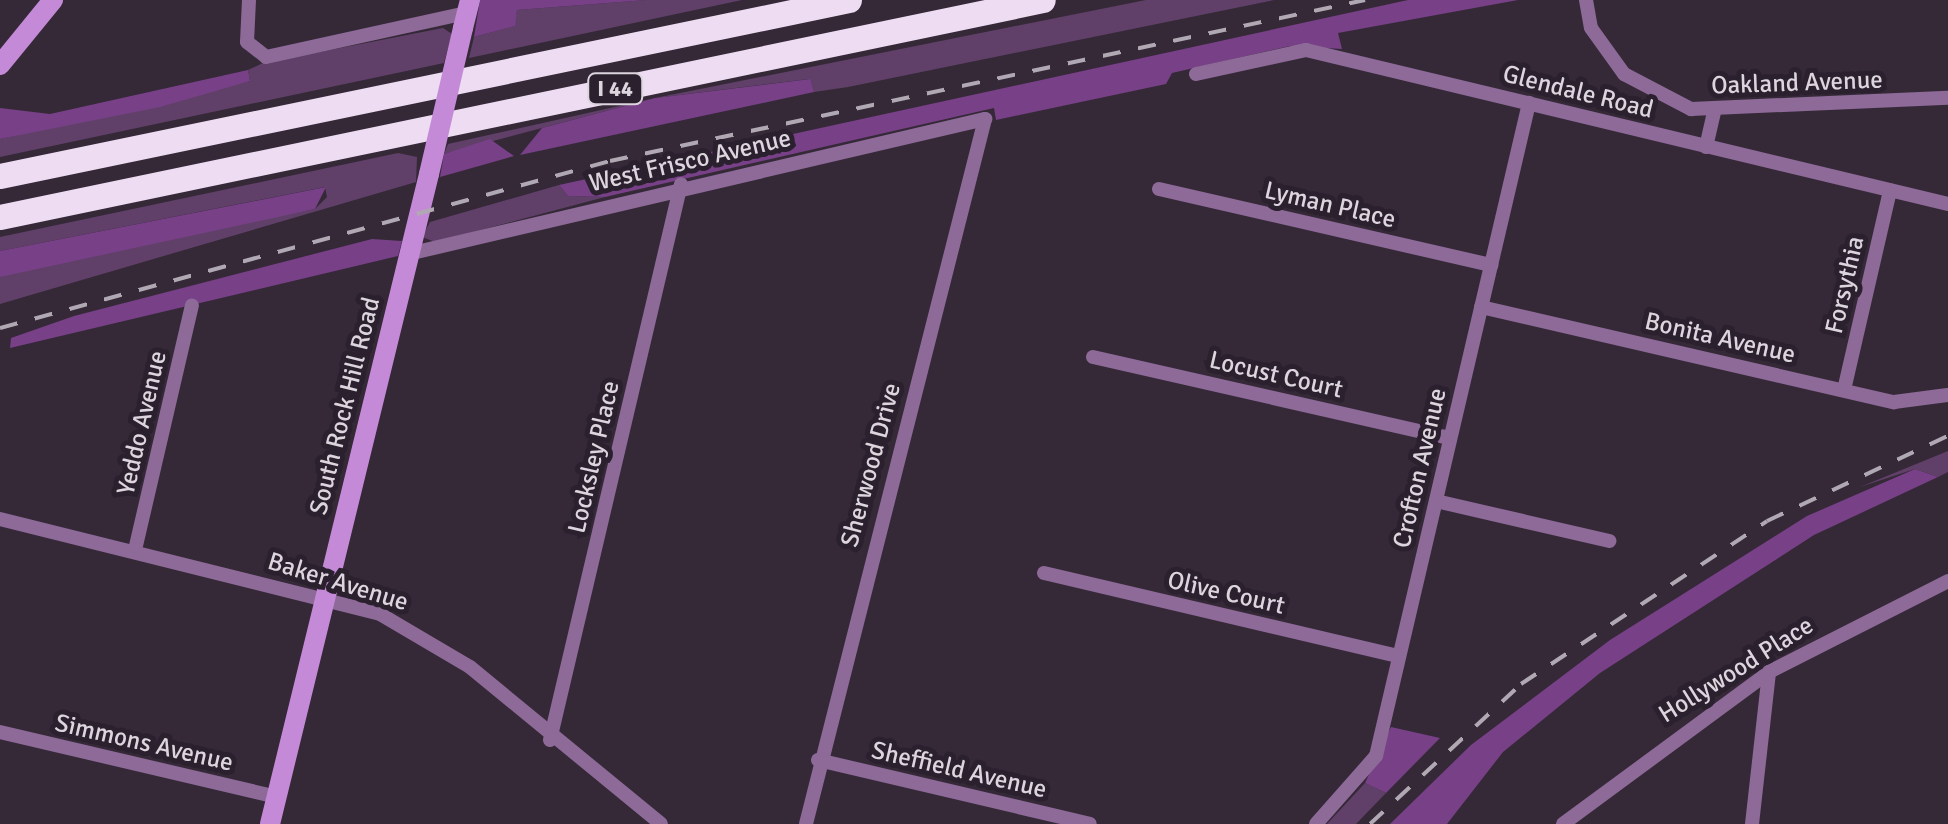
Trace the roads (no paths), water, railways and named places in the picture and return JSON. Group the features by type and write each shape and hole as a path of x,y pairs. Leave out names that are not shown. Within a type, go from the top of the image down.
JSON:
{"highway":[{"name":"I 44","path":"0,176 849,0"},
{"name":"I 44","path":"0,217 1043,0"}],"street":[{"path":"0,66 53,0"},
{"path":"249,0 255,54 466,14"},
{"name":"Oakland Avenue","path":"1586,0 1591,28 1624,74 1714,112 1948,98"},
{"name":"South Rock Hill Road","path":"270,824 466,14"},
{"name":"Glendale Road","path":"1196,74 1306,50 1948,204"},
{"name":"Crofton Avenue","path":"1316,824 1376,756 1529,103"},
{"path":"1706,147 1714,112"},
{"name":"West Frisco Avenue","path":"408,254 682,184 985,119"},
{"name":"Sherwood Drive","path":"806,824 818,760 985,119"},
{"name":"Locksley Place","path":"550,740 682,184"},
{"name":"Lyman Place","path":"1159,189 1492,265"},
{"name":"Forsythia","path":"1844,390 1890,190"},
{"name":"Yeddo Avenue","path":"136,550 192,306"},
{"name":"Bonita Avenue","path":"1481,306 1906,404 1948,395"},
{"name":"Locust Court","path":"1092,357 1450,438"},
{"path":"1436,501 1608,540"},
{"name":"Baker Avenue","path":"0,519 325,596 442,646 550,740 660,824"},
{"name":"Olive Court","path":"1044,574 1398,656"},
{"name":"Hollywood Place","path":"1563,824 1769,672 1948,581"},
{"path":"1752,824 1769,672"},
{"name":"Simmons Avenue","path":"0,732 277,798"},
{"name":"Sheffield Avenue","path":"818,760 1090,824"}],"railway":[{"path":"0,328 610,161 1365,0"},
{"path":"1370,824 1521,684 1767,521 1948,436"}]}
